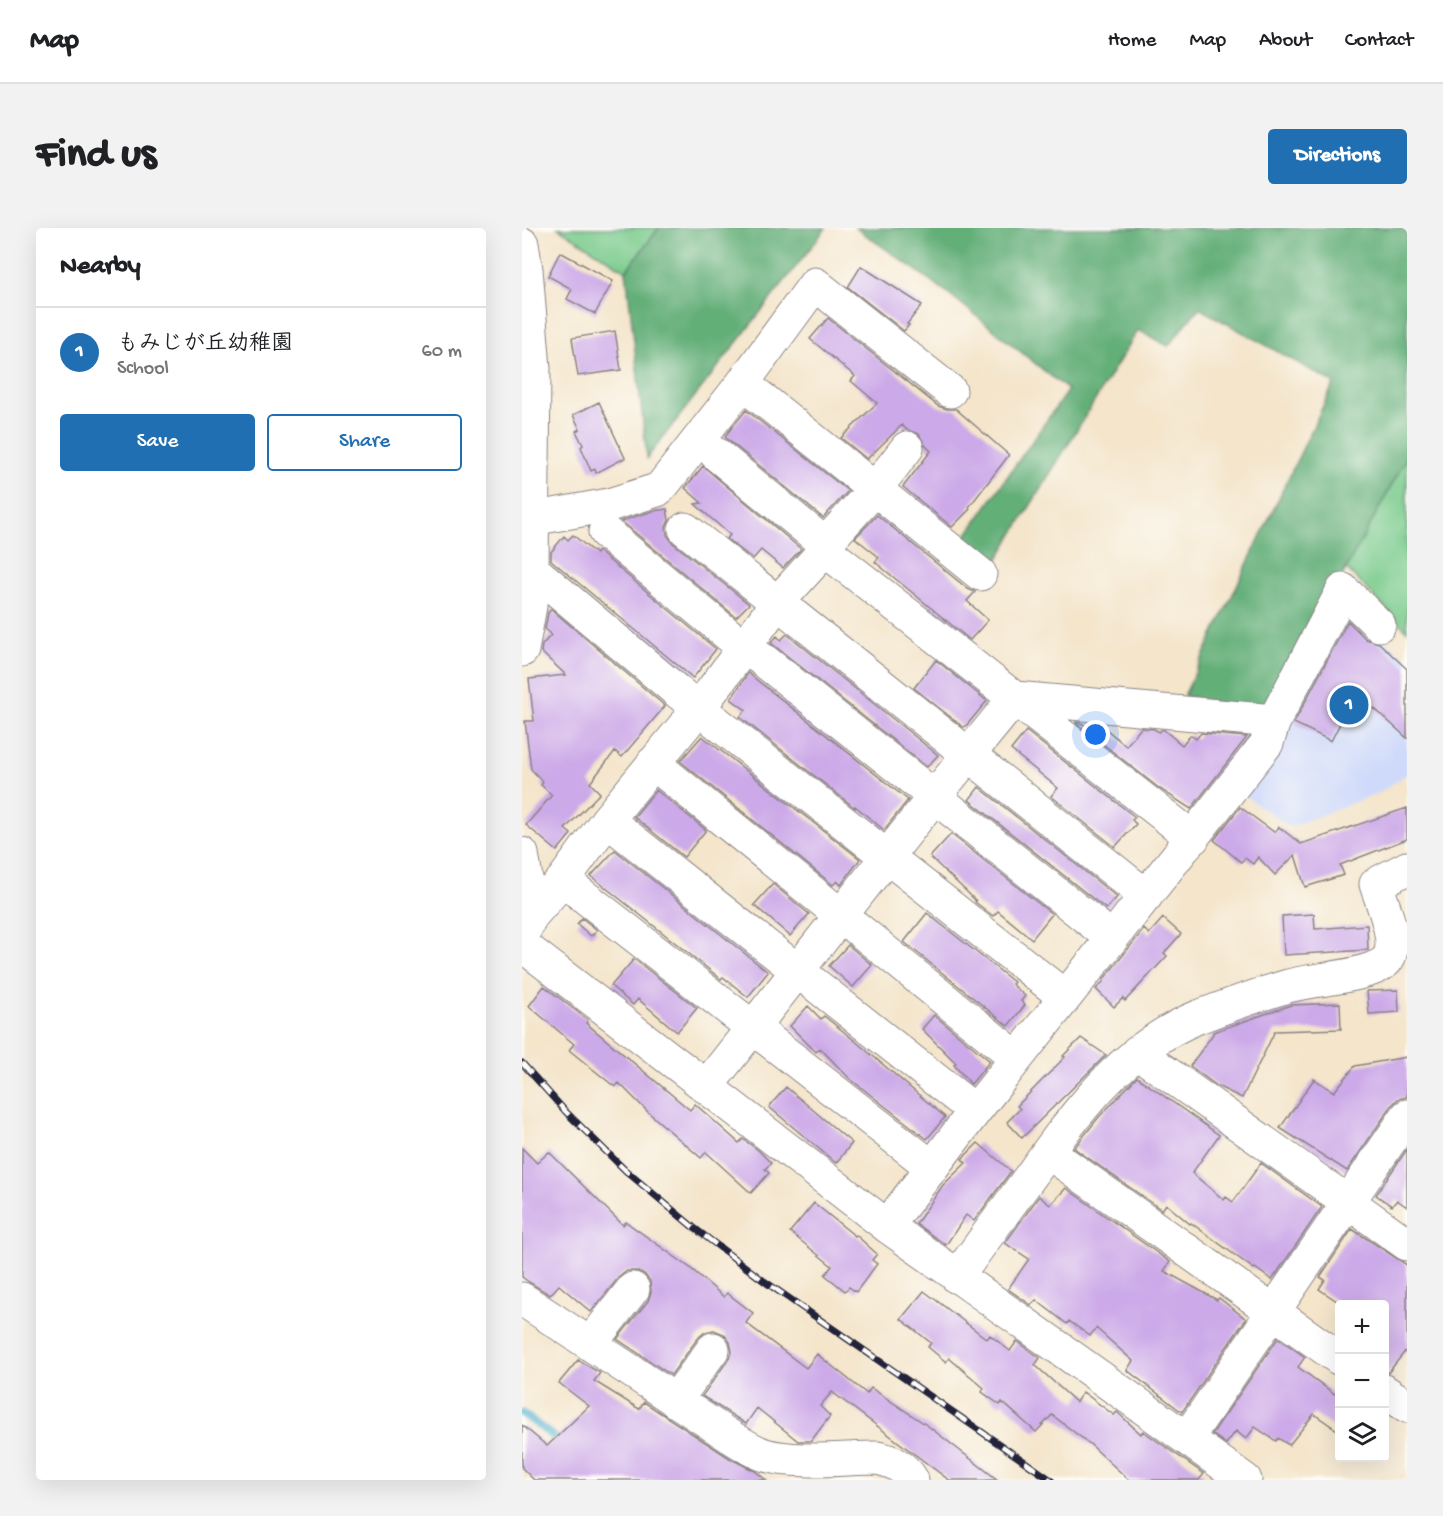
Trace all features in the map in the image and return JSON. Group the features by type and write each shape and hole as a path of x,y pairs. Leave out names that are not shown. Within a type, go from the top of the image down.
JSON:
{"street":[{"path":"522,244 534,369 532,569 530,606 522,650"},
{"path":"532,519 609,505 657,490 662,486 816,284 949,393"},
{"path":"756,394 980,574"},
{"path":"527,925 607,820 699,708 777,603 907,448"},
{"path":"716,454 825,547 1193,838"},
{"path":"685,529 1146,896"},
{"path":"605,532 743,647 763,660 1112,938"},
{"path":"532,569 678,692 1065,997"},
{"path":"887,1226 1267,743 1274,721 1343,590 1379,625"},
{"path":"1015,698 1274,721"},
{"path":"706,1087 752,1026 1015,698"},
{"path":"653,763 1017,1058"},
{"path":"607,820 975,1112"},
{"path":"522,854 527,925"},
{"path":"957,1277 1094,1092 1137,1052 1169,1031 1197,1018 1287,986 1370,970 1386,961 1392,949 1393,938 1376,885 1407,868"},
{"path":"563,880 932,1167"},
{"path":"522,945 887,1226 1245,1480"},
{"path":"1137,1052 1407,1244"},
{"path":"1187,1438 1407,1116"},
{"path":"1048,1152 1335,1356"},
{"path":"590,1344 633,1289"},
{"path":"522,1299 675,1401 728,1435 765,1455 791,1459 877,1458 887,1460 906,1470 912,1480"},
{"path":"675,1401 714,1349"},
{"path":"1389,1394 1407,1406"}],"shaded area":[{"path":"1345,603 1407,660 1407,774 1379,793 1290,827 1239,792"}],"green space":[{"path":"558,228 659,228 626,271"},
{"path":"659,228 826,228 647,458 626,271"},
{"path":"856,228 1407,228 1407,457 1280,690 1256,710 1184,696 1334,383 1199,308 1168,346 1138,330 991,570 965,537 1068,390 948,293"},
{"path":"1407,457 1407,631 1346,568"}],"building":[{"path":"560,252 613,281 595,314 567,299 572,289 548,276"},
{"path":"861,266 922,305 904,331 848,287"},
{"path":"828,318 938,406 956,409 1009,455 969,507 970,509 952,527 903,487 931,451 919,434 907,430 902,425 867,459 841,438 877,403 851,381 855,376 810,339"},
{"path":"615,331 621,370 578,376 572,338"},
{"path":"599,402 625,458 596,473 595,469 591,471 581,447 583,445 576,431 580,429 573,415"},
{"path":"746,410 848,491 823,518 727,439 725,436"},
{"path":"703,466 801,549 783,568 761,550 753,559 727,539 730,535 695,504 702,503 685,488"},
{"path":"667,509 669,520 666,527 667,535 673,543 749,604 736,617 621,521"},
{"path":"877,515 968,589 975,592 967,601 988,620 970,640 875,562 879,557 855,538"},
{"path":"573,535 596,554 598,551 716,649 693,678 551,560 551,552 564,536 568,540"},
{"path":"551,609 665,706 622,757 615,751 590,783 600,793 565,829 571,834 557,851 526,825 552,795 541,785 543,782 531,769 525,721 534,721 529,679 566,675 541,652 542,645 551,635 545,629"},
{"path":"1348,621 1366,639 1379,643 1407,669 1407,738 1356,692 1331,741 1294,723"},
{"path":"787,634 938,755 927,767 771,643 777,636 781,640"},
{"path":"936,660 987,701 966,726 963,727 914,688"},
{"path":"748,673 908,800 884,830 740,717 746,710 731,699"},
{"path":"1075,722 1086,726 1088,723 1100,724 1126,746 1141,728 1154,729 1159,732 1164,730 1182,745 1191,735 1196,739 1201,733 1247,737 1191,809 1160,789"},
{"path":"1026,731 1135,817 1132,820 1136,824 1115,847 1051,796 1058,788 1011,750"},
{"path":"702,736 860,859 841,885 837,881 833,885 680,761"},
{"path":"979,787 1117,897 1106,909 969,800"},
{"path":"656,790 706,830 684,857 634,817"},
{"path":"1240,807 1274,832 1279,827 1301,844 1407,808 1407,839 1340,865 1344,875 1305,887 1295,855 1275,875 1258,857 1253,864 1245,858 1241,862 1214,840"},
{"path":"951,834 1052,914 1032,939 998,911 993,916 975,902 930,857"},
{"path":"615,850 768,972 748,997 723,977 721,979 591,876"},
{"path":"773,884 809,914 790,936 754,905"},
{"path":"927,913 1014,982 1012,984 1025,996 1021,1001 1025,1005 1008,1026 904,942"},
{"path":"1314,914 1315,929 1367,925 1368,950 1284,955 1282,916"},
{"path":"582,918 597,930 591,936 577,924"},
{"path":"1163,918 1181,934 1164,953 1167,956 1125,1001 1123,998 1114,1007 1096,989 1144,929 1149,934"},
{"path":"848,945 872,965 853,987 829,966"},
{"path":"634,959 697,1008 677,1032 638,999 633,1005 611,986"},
{"path":"544,986 588,1020 586,1023 690,1110 695,1104 739,1143 743,1139 771,1163 765,1169 769,1173 751,1193 706,1152 701,1158 648,1112 619,1083 615,1087 569,1050 574,1044 529,1006"},
{"path":"1398,990 1399,1012 1369,1014 1367,991"},
{"path":"1340,1003 1341,1029 1275,1031 1242,1098 1217,1086 1190,1066 1213,1032 1291,1005"},
{"path":"808,1006 821,1019 824,1016 854,1040 945,1117 927,1139 849,1078 820,1048 816,1052 790,1026"},
{"path":"934,1015 990,1061 971,1084 954,1065 956,1063 922,1029"},
{"path":"1081,1038 1106,1055 1022,1138 1007,1122 1020,1109 1017,1106"},
{"path":"1407,1057 1407,1097 1398,1099 1392,1105 1347,1171 1280,1128 1314,1079 1334,1092 1355,1066"},
{"path":"1137,1077 1219,1135 1192,1173 1224,1200 1226,1197 1233,1202 1261,1163 1322,1207 1272,1280 1190,1224 1166,1204 1162,1210 1074,1148 1099,1117"},
{"path":"786,1087 852,1143 836,1163 769,1107"},
{"path":"978,1143 1011,1171 974,1221 966,1215 946,1245 916,1224 943,1185 966,1163 962,1159"},
{"path":"522,1148 537,1163 549,1152 623,1225 626,1222 689,1267 724,1297 727,1293 753,1313 746,1323 806,1368 817,1354 867,1394 871,1388 928,1426 998,1480 949,1480 832,1392 820,1406 830,1416 811,1441 798,1441 757,1408 746,1424 702,1396 732,1352 730,1342 724,1334 714,1330 705,1332 671,1375 617,1339 648,1301 651,1292 650,1281 644,1274 627,1271 619,1277 591,1312 559,1285 550,1295 529,1282 522,1277"},
{"path":"1407,1149 1407,1207 1397,1200 1392,1206 1376,1195"},
{"path":"1066,1188 1170,1262 1164,1271 1217,1300 1219,1298 1246,1319 1182,1412 1127,1370 1133,1361 1096,1328 1090,1336 1069,1321 1067,1324 1036,1300 1031,1305 1008,1289 1029,1259 1005,1243 1039,1196 1050,1205"},
{"path":"814,1203 877,1254 872,1260 877,1264 856,1292 849,1287 845,1291 825,1275 832,1266 790,1232"},
{"path":"1352,1229 1407,1265 1407,1349 1389,1372 1389,1300 1336,1300 1319,1289 1325,1280 1320,1277"},
{"path":"924,1291 987,1339 990,1335 1010,1351 1017,1341 1040,1358 1035,1365 1076,1402 1083,1392 1114,1415 1117,1412 1141,1434 1143,1431 1204,1474 1199,1480 1129,1480 1091,1445 1052,1415 1036,1432 1002,1402 1000,1405 982,1392 984,1388 949,1358 946,1362 928,1347 931,1343 901,1319"},
{"path":"1278,1338 1305,1357 1298,1367 1335,1394 1335,1429 1314,1414 1289,1445 1278,1438 1276,1441 1255,1427 1246,1439 1236,1431 1226,1444 1212,1434"},
{"path":"578,1360 600,1373 594,1381 639,1409 644,1402 766,1480 534,1480 522,1468 522,1425 547,1446 589,1406 559,1383"}],"waterway":[{"path":"522,1413 564,1445"}],"railway":[{"path":"522,1063 566,1112 626,1171 693,1227 764,1281 1051,1480"}],"place":[{"name":"もみじが丘幼稚園","path":"1349,705"}]}
